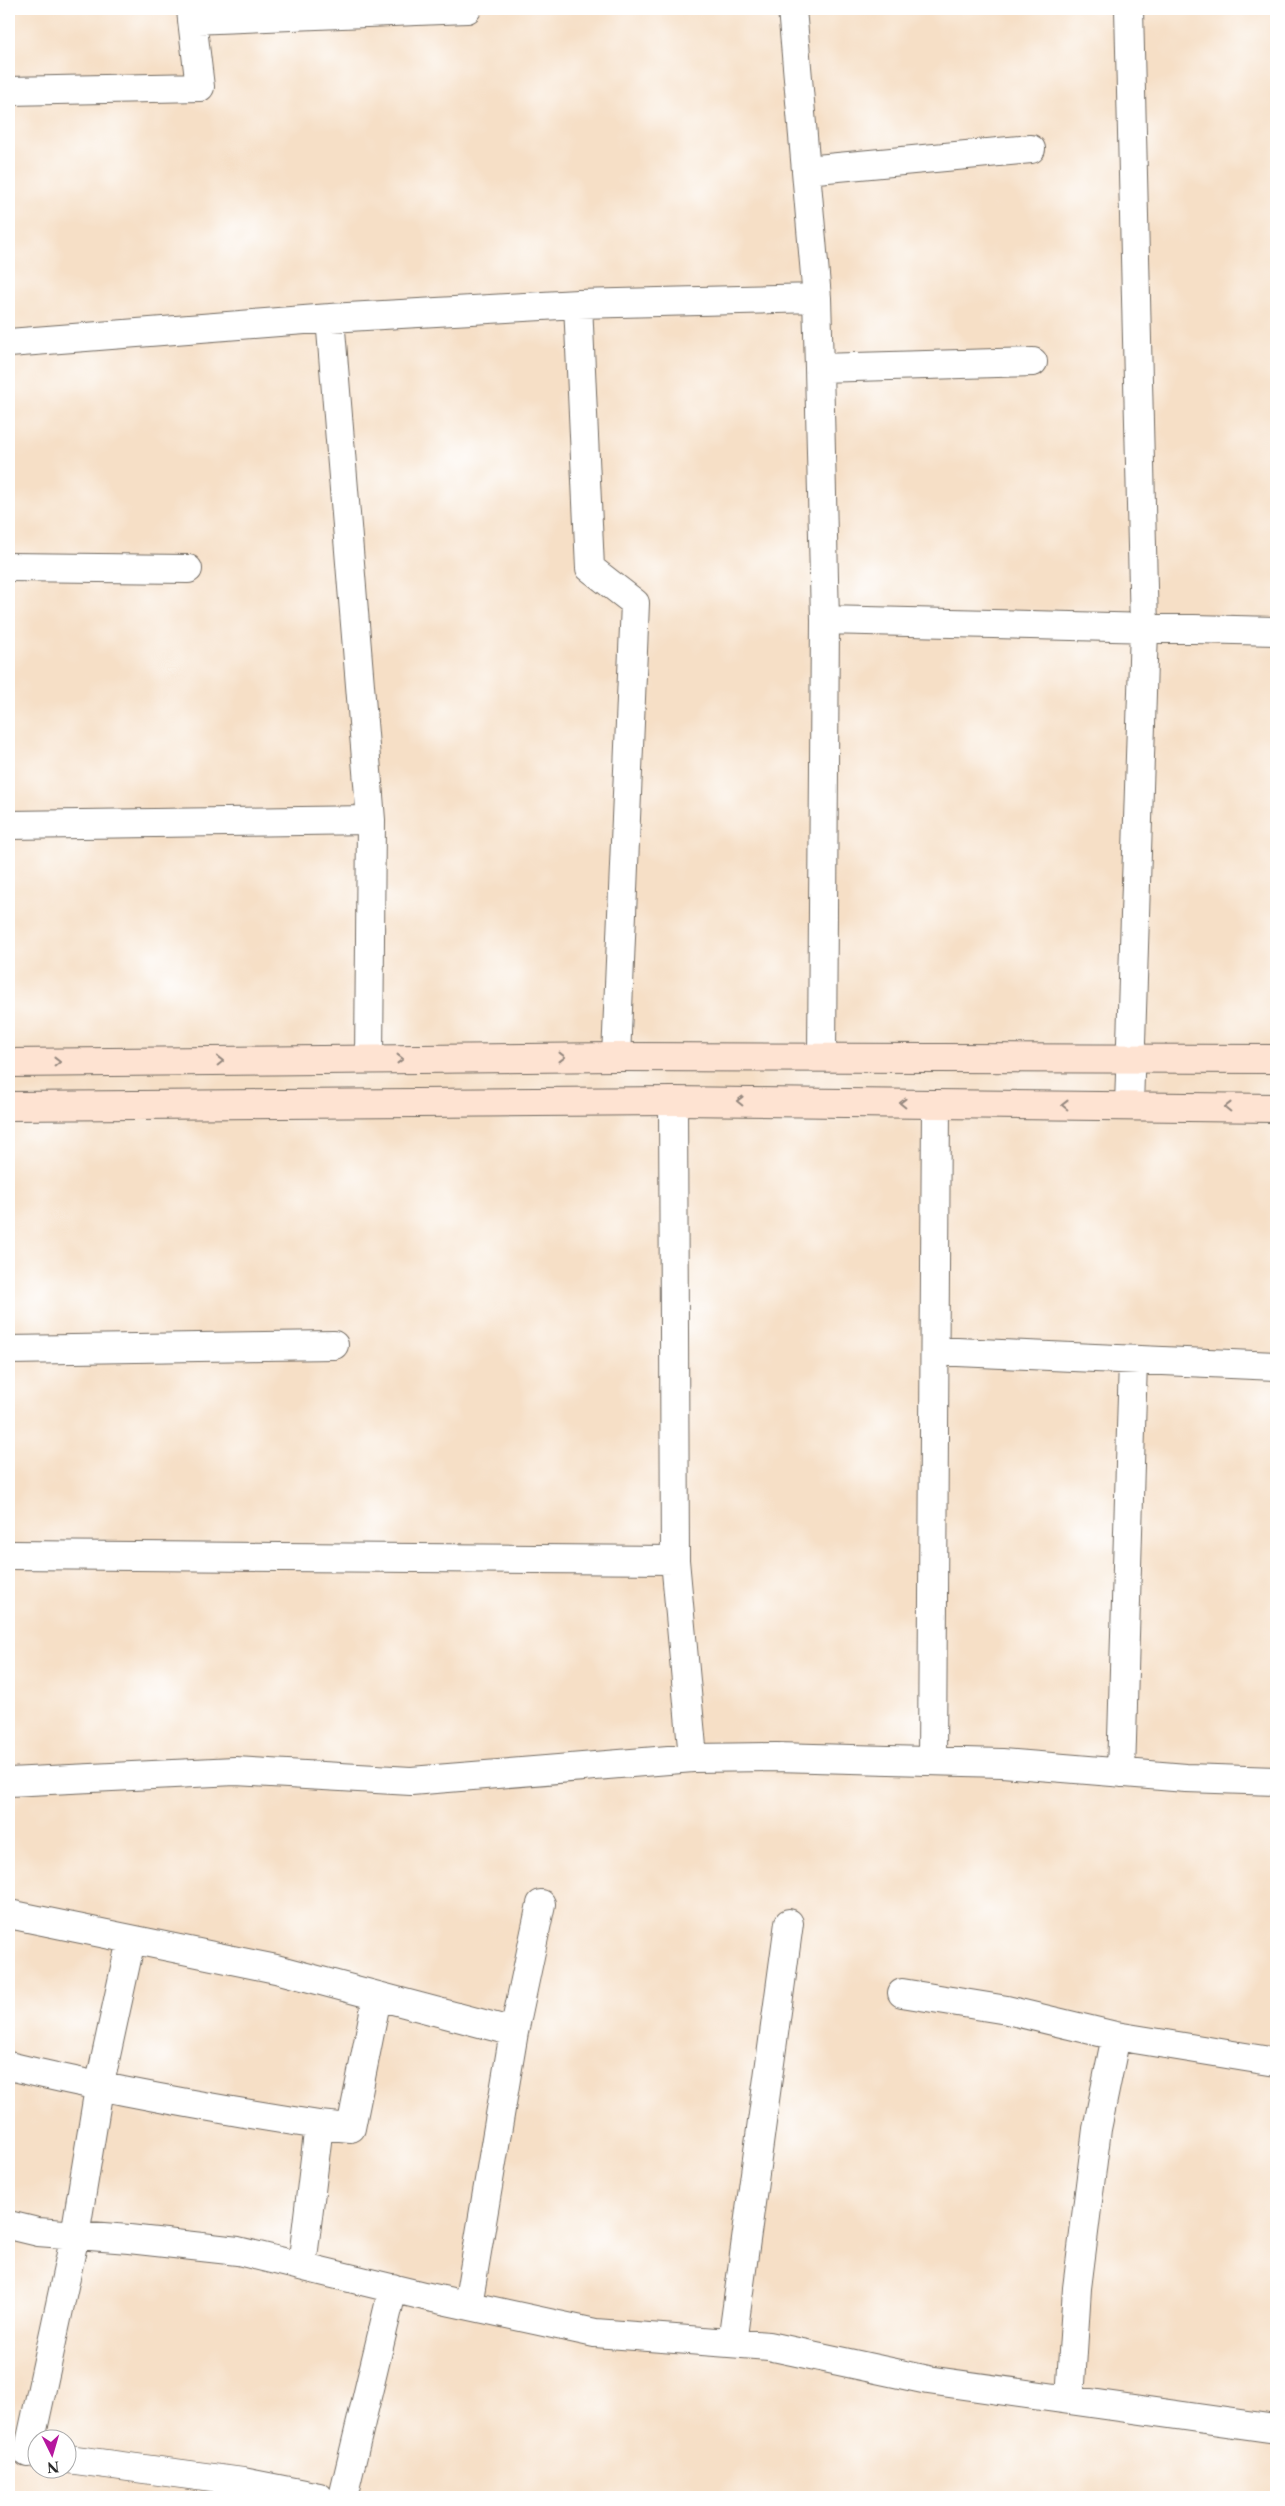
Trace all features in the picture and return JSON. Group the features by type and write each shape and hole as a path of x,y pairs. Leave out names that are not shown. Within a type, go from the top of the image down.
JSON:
{"street":[{"path":"9,92 200,87 191,14 467,9"},
{"path":"792,9 816,298 819,368 826,620 822,1056"},
{"path":"1129,9 1144,629 1129,1106"},
{"path":"806,170 1031,149"},
{"path":"9,343 330,318 578,304 816,298"},
{"path":"578,304 590,568 635,603 616,1057"},
{"path":"330,318 371,820 369,1059"},
{"path":"819,368 1034,362"},
{"path":"9,568 188,569"},
{"path":"826,620 1276,631"},
{"path":"9,825 371,820"},
{"path":"9,1063 822,1056 1276,1059"},
{"path":"9,1106 672,1101 1276,1108"},
{"path":"672,1101 675,1560 693,1758"},
{"path":"932,1761 936,1351 936,1104"},
{"path":"9,1350 334,1345"},
{"path":"936,1351 1276,1366"},
{"path":"1121,1773 1133,1360"},
{"path":"9,1555 675,1560"},
{"path":"9,1782 235,1771 411,1782 693,1758 776,1757 1002,1763 1186,1778 1276,1781"},
{"path":"468,2305 514,2032 541,1904"},
{"path":"9,1914 276,1969 514,2032"},
{"path":"732,2343 789,1923"},
{"path":"25,2453 76,2235 99,2088 131,1940"},
{"path":"902,1993 1007,2010 1116,2036 1276,2062"},
{"path":"9,2066 99,2088 215,2109 351,2128 377,1997"},
{"path":"1070,2399 1077,2288 1096,2139 1116,2036"},
{"path":"302,2266 319,2125"},
{"path":"9,2225 38,2232 238,2251 595,2333 769,2346 928,2380 1276,2429"},
{"path":"343,2497 393,2288"},
{"path":"78,2460 243,2482 319,2497"}]}
